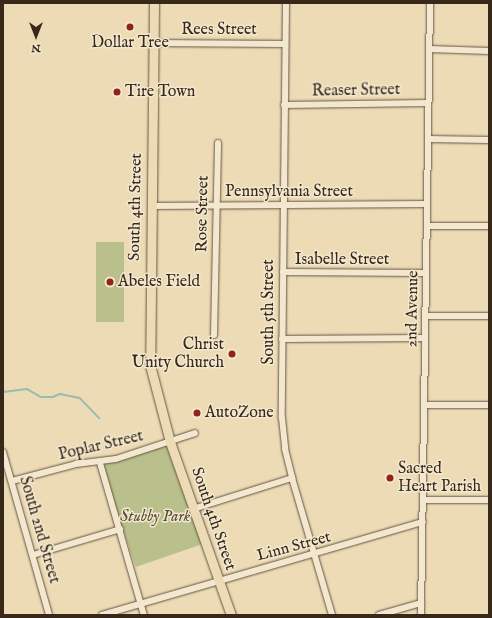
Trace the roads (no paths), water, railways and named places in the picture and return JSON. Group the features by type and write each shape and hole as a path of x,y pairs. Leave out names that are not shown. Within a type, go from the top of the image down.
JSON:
{"highway":[{"name":"South 4th Street","path":"154,3 150,365 170,442 231,615"}],"street":[{"name":"South 5th Street","path":"286,3 282,418 292,478 313,556 332,615"},
{"name":"2nd Avenue","path":"421,615 430,3"},
{"name":"Rees Street","path":"153,43 285,44"},
{"path":"429,49 489,51"},
{"name":"Reaser Street","path":"284,105 428,103"},
{"path":"428,139 489,140"},
{"name":"Rose Street","path":"214,335 218,143"},
{"name":"Pennsylvania Street","path":"151,206 427,204"},
{"path":"427,226 489,226"},
{"name":"Isabelle Street","path":"283,272 426,273"},
{"path":"425,316 489,316"},
{"path":"282,338 425,338"},
{"path":"424,405 489,405"},
{"name":"Poplar Street","path":"12,482 76,464 100,463 195,433"},
{"name":"South 2nd Street","path":"3,452 49,615"},
{"path":"100,463 144,615"},
{"path":"193,509 292,478"},
{"path":"423,500 489,500"},
{"name":"Linn Street","path":"102,615 218,581 313,556 423,522"},
{"path":"33,555 120,530"},
{"path":"379,615 422,603"}],"waterway":[{"path":"3,392 27,389 41,397 53,397 60,394 80,398 99,418"}],"place":[{"name":"Dollar Tree","path":"130,27"},
{"name":"Tire Town","path":"117,92"},
{"name":"Abeles Field","path":"110,282"},
{"name":"Christ Unity Church","path":"232,354"},
{"name":"AutoZone","path":"197,413"},
{"name":"Sacred Heart Parish","path":"390,478"}],"park label":[{"name":"Stubby Park","path":"155,517"}]}
